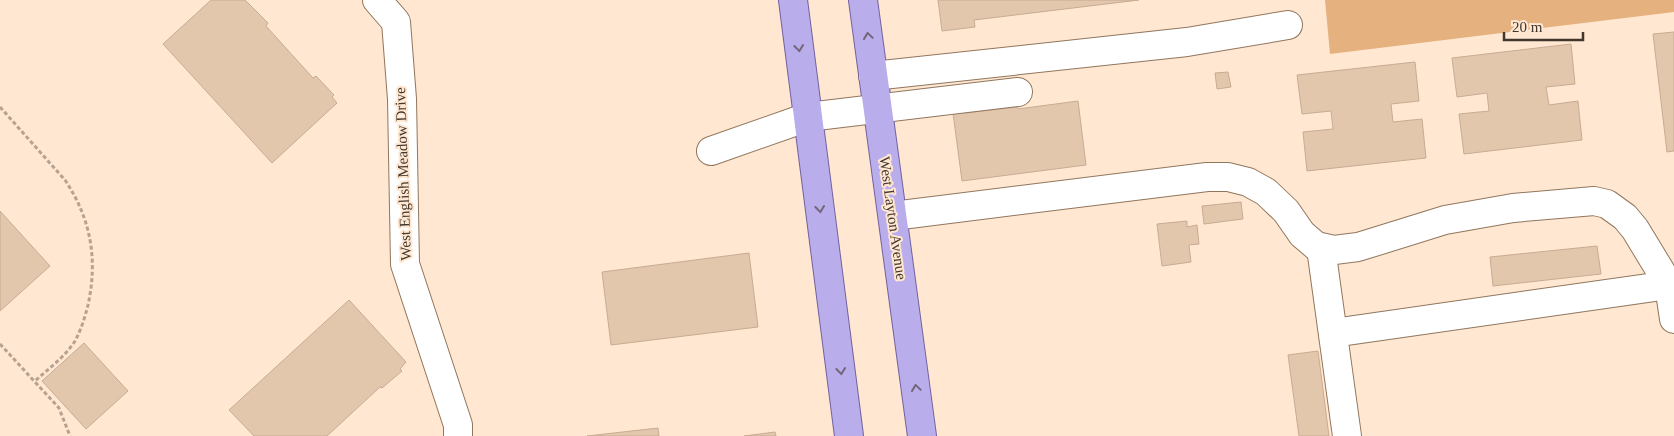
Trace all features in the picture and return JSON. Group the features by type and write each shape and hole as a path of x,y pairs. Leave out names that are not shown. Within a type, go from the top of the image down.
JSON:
{"main road":[{"path":"792,0 849,436"},
{"name":"West Layton Avenue","path":"863,0 922,436"}],"lane":[{"name":"West English Meadow Drive","path":"377,0 396,22 402,99 405,264 458,425 458,436"},
{"path":"873,76 1187,42 1288,25"},
{"path":"711,151 808,117 1018,92"},
{"path":"893,216 1206,177 1228,177 1248,182 1266,192 1286,212 1302,234 1316,246 1334,250 1358,247 1445,220 1513,208 1594,200 1607,204 1625,216 1635,229 1669,285 1674,319"},
{"path":"1322,248 1347,436"},
{"path":"1333,333 1669,285"}],"path":[{"path":"0,107 65,180 73,192 86,221 93,260 91,289 76,340 67,351 34,381"},
{"path":"0,344 60,408 70,436"}],"shaded area":[{"path":"1325,0 1674,0 1674,12 1330,54"}],"building":[{"path":"211,0 245,0 268,23 266,26 313,78 316,76 334,95 332,97 337,103 272,163 163,44"},
{"path":"938,0 1139,0 974,20 975,27 942,31"},
{"path":"1674,32 1674,151 1667,152 1653,34"},
{"path":"1571,44 1575,84 1546,87 1549,105 1578,101 1582,140 1464,154 1459,114 1489,111 1487,93 1457,97 1452,58"},
{"path":"1415,62 1419,101 1391,104 1393,122 1422,119 1426,158 1307,171 1303,132 1333,129 1331,111 1302,114 1297,75"},
{"path":"1228,72 1231,87 1217,89 1215,73"},
{"path":"1078,101 1086,165 962,181 953,113 1017,107 1018,109"},
{"path":"1241,202 1243,219 1204,224 1202,206"},
{"path":"0,211 50,266 0,311"},
{"path":"1187,221 1187,227 1197,225 1199,244 1189,245 1191,262 1162,266 1157,224"},
{"path":"1597,246 1601,274 1493,286 1490,257"},
{"path":"749,253 758,327 611,345 602,272"},
{"path":"349,300 406,362 400,369 402,371 382,388 380,387 327,436 254,436 229,410"},
{"path":"84,343 128,391 86,429 42,381"},
{"path":"1318,351 1329,436 1299,436 1288,355"},
{"path":"658,428 659,436 587,436"},
{"path":"775,432 776,436 744,436"}]}
